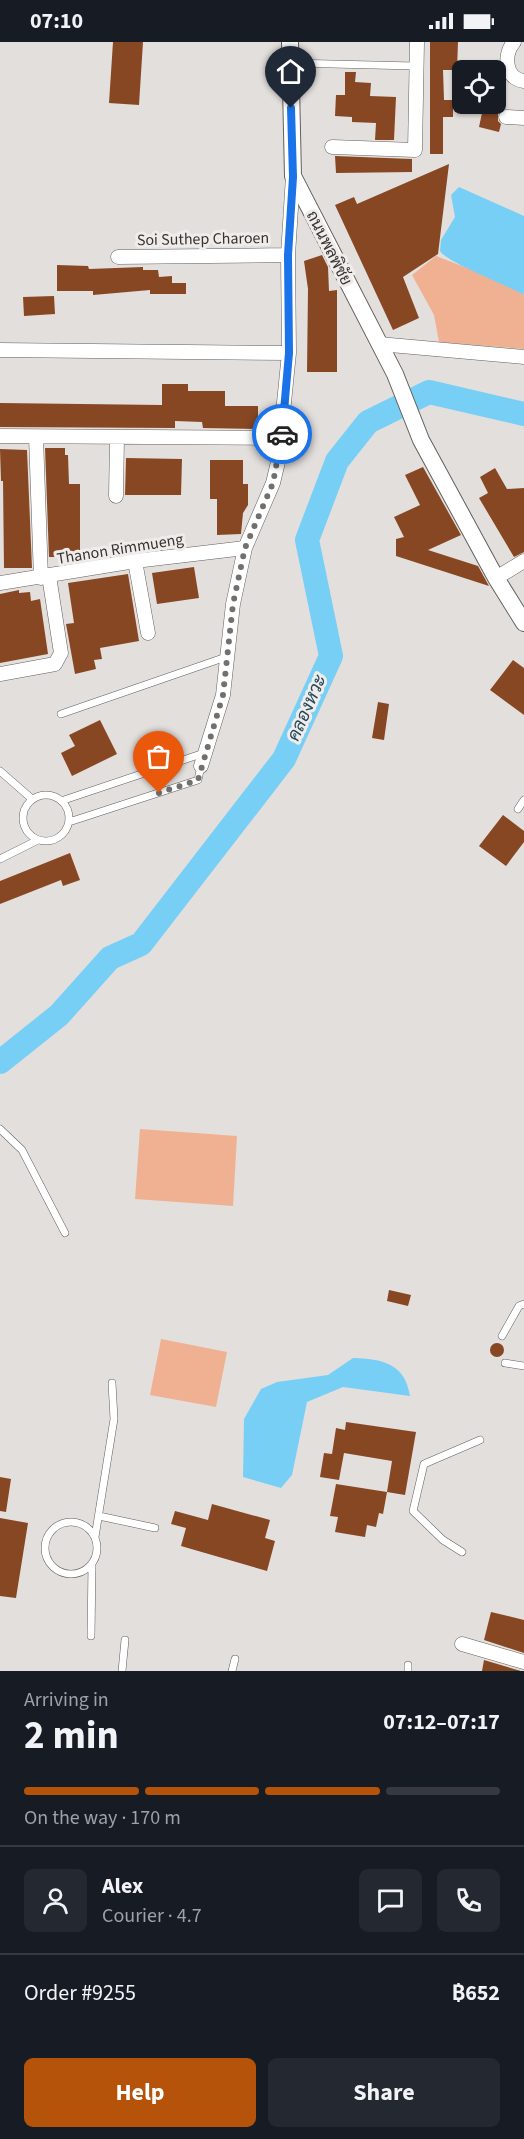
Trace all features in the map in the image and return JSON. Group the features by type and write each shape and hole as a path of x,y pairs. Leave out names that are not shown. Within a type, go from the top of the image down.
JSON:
{"street":[{"name":"ถนนพลพิชัย","path":"290,42 293,177 395,374 421,440 496,578 524,623"},
{"path":"332,147 415,150 417,42"},
{"path":"514,42 508,51 508,71 515,79 524,81"},
{"path":"506,117 524,118"},
{"path":"201,766 223,695 233,604 245,548 273,483 281,438 289,353 288,255 293,177"},
{"name":"Soi Suthep Charoen","path":"118,257 288,255"},
{"path":"379,344 524,357"},
{"path":"0,350 289,353"},
{"path":"0,436 281,438"},
{"path":"0,674 55,664 61,653 45,577 36,437"},
{"path":"116,496 117,438"},
{"name":"Thanon Rimmueng","path":"0,583 135,561 245,548"},
{"path":"135,561 148,633"},
{"path":"496,578 524,561"},
{"path":"462,1644 524,1662"}],"lane":[{"path":"290,63 416,66"},
{"path":"61,714 227,657"},
{"path":"62,801 207,752"},
{"path":"69,822 198,780 201,766"},
{"path":"0,771 32,799"},
{"path":"0,859 38,840 54,840 61,836 69,822 69,814 62,801 47,795 32,799 27,804 22,818 27,831 38,840"},
{"path":"518,808 524,800"},
{"path":"0,1129 22,1150 65,1233"},
{"path":"502,1336 519,1306 524,1304"},
{"path":"505,1363 524,1366"},
{"path":"91,1636 92,1564 98,1551 95,1537 114,1419 112,1383"},
{"path":"462,1552 442,1540 413,1511 424,1464 480,1440"},
{"path":"99,1516 155,1528"},
{"path":"92,1564 77,1574 59,1571 47,1558 46,1540 57,1526 74,1522 90,1530 95,1537"},
{"path":"122,1671 125,1640"},
{"path":"232,1671 235,1659"}],"shaded area":[{"path":"436,256 501,281 524,295 524,349 439,342 434,315 412,275"},
{"path":"140,1129 237,1136 233,1206 135,1199"},
{"path":"161,1339 227,1352 216,1407 150,1395"}],"water":[{"path":"459,187 524,216 524,295 454,262 440,251 441,240 455,217 451,195"},
{"path":"353,1358 391,1365 403,1376 410,1396 343,1387 307,1402 292,1475 281,1488 243,1477 244,1419 261,1389 277,1382 328,1375"}],"building":[{"path":"113,42 143,42 139,105 109,103"},
{"path":"430,42 458,42 457,60 452,60 452,70 443,70 444,100 452,100 453,117 443,117 443,154 430,154"},
{"path":"345,72 356,72 355,82 371,83 370,96 396,97 394,140 375,140 376,123 352,122 352,117 335,116 336,95 345,95"},
{"path":"482,114 498,114 498,121 501,124 499,132 479,127"},
{"path":"335,156 412,159 412,172 336,173"},
{"path":"449,164 438,254 403,277 419,318 393,330 335,205 354,197 357,204"},
{"path":"322,255 328,267 329,291 337,290 337,372 307,372 308,289 304,261"},
{"path":"57,265 88,266 89,269 143,267 143,270 158,270 159,277 172,276 172,283 186,283 186,294 150,294 150,290 93,295 93,291 57,291"},
{"path":"54,296 55,314 24,316 23,297"},
{"path":"162,384 188,384 188,391 225,391 225,406 258,406 258,429 203,428 202,422 175,421 175,428 0,427 0,403 162,405"},
{"path":"45,448 65,448 65,455 68,455 69,484 80,484 80,557 49,557"},
{"path":"0,449 27,450 32,568 4,568 3,481 1,481"},
{"path":"126,458 182,459 181,495 125,495"},
{"path":"210,460 243,460 243,484 248,484 248,505 243,513 241,534 217,535 217,499 210,499"},
{"path":"423,467 461,535 428,550 478,566 489,586 396,556 396,539 404,537 394,517 420,505 405,475"},
{"path":"495,468 507,489 524,488 524,552 514,557 479,498 488,493 480,477"},
{"path":"194,567 199,598 157,604 152,573"},
{"path":"128,574 139,641 100,648 102,659 94,660 96,669 75,674 66,624 74,623 68,583"},
{"path":"19,590 19,593 30,592 31,601 40,599 48,654 0,663 0,594"},
{"path":"513,660 524,668 524,715 490,690"},
{"path":"378,702 389,704 384,740 372,738"},
{"path":"100,720 117,754 72,776 61,753 75,746 69,735"},
{"path":"503,815 524,831 524,842 506,866 479,846"},
{"path":"70,853 80,880 63,886 61,880 0,904 0,881"},
{"path":"389,1290 411,1295 408,1306 387,1301"},
{"path":"494,1343 500,1343 504,1350 500,1357 494,1357 490,1353 490,1347"},
{"path":"346,1422 416,1432 405,1495 387,1492 392,1461 344,1453 339,1480 320,1477 324,1453 332,1454 336,1428 345,1430"},
{"path":"0,1477 11,1479 6,1512 0,1511"},
{"path":"336,1484 387,1492 383,1514 379,1513 376,1527 367,1525 365,1537 335,1532 338,1517 330,1516"},
{"path":"212,1504 270,1520 265,1538 275,1541 267,1571 181,1546 186,1528 171,1524 175,1511 208,1520"},
{"path":"0,1518 28,1523 16,1598 0,1596"},
{"path":"491,1612 524,1620 524,1653 484,1640"},
{"path":"484,1660 521,1671 482,1671"}],"waterway":[{"name":"คลองหวะ","path":"0,1062 59,1015 110,958 141,944 284,759 331,656 307,540 337,461 368,422 429,392 524,414"}],"way so far":[{"path":"159,793 198,780 223,695 233,604 245,548 273,483 282,434"}],"route":[{"path":"282,434 289,353 288,255 293,177 291,108"}]}
